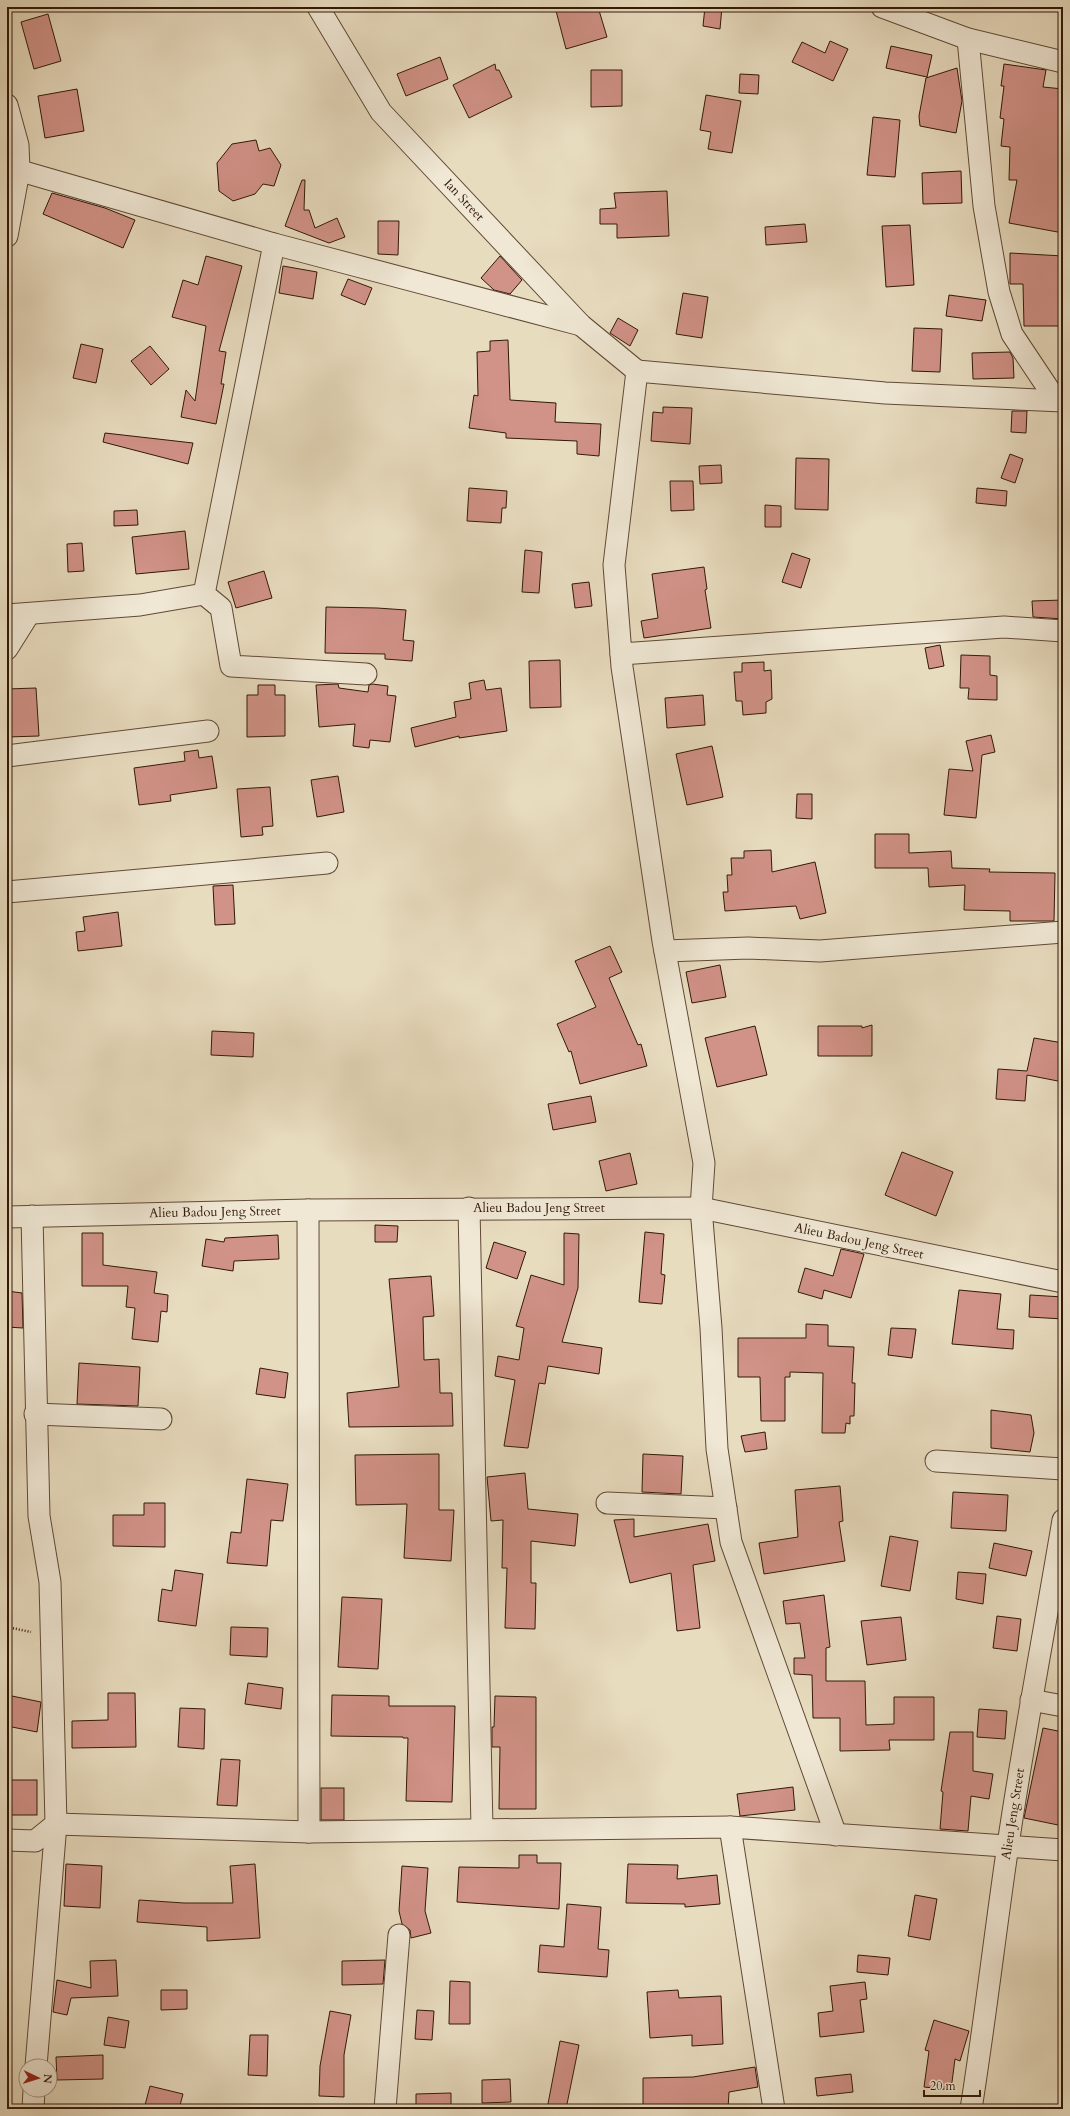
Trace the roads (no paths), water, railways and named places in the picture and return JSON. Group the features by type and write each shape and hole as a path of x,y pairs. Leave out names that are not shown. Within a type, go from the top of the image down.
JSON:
{"street":[{"name":"Ian Street","path":"318,7 381,112 581,325 637,371"},
{"path":"882,7 968,39 1063,62"},
{"path":"968,39 984,206 999,292 1012,334 1060,401"},
{"path":"7,105 18,145 13,169 7,236"},
{"path":"13,169 274,244 581,325"},
{"path":"204,594 274,244"},
{"path":"836,1835 732,1542 717,1449 711,1328 701,1208 704,1163 665,951 621,654 614,565 637,371 885,393 1060,401"},
{"path":"7,615 140,605 204,594"},
{"path":"204,594 220,608 231,666 366,674"},
{"path":"7,649 29,614"},
{"path":"621,654 1004,627 1063,631"},
{"path":"7,756 208,732"},
{"path":"7,892 327,863"},
{"path":"665,951 748,948 820,951 1063,932"},
{"path":"469,1208 482,1829"},
{"name":"Alieu Badou Jeng Street","path":"7,1217 308,1210 701,1208 1063,1282"},
{"path":"308,1210 309,1832"},
{"path":"32,1216 35,1414 39,1516 50,1582 56,1824 37,2058"},
{"path":"35,1414 161,1419"},
{"path":"936,1460 1063,1469"},
{"path":"607,1503 726,1508"},
{"name":"Alieu Jeng Street","path":"971,2109 987,2009 1008,1846 1031,1700 1063,1520"},
{"path":"1031,1700 1063,1706"},
{"path":"7,1840 35,1841 56,1824 309,1832 730,1827 1063,1850"},
{"path":"730,1827 774,2109"},
{"path":"385,2109 399,1935"},
{"path":"32,2109 33,2098"}]}
